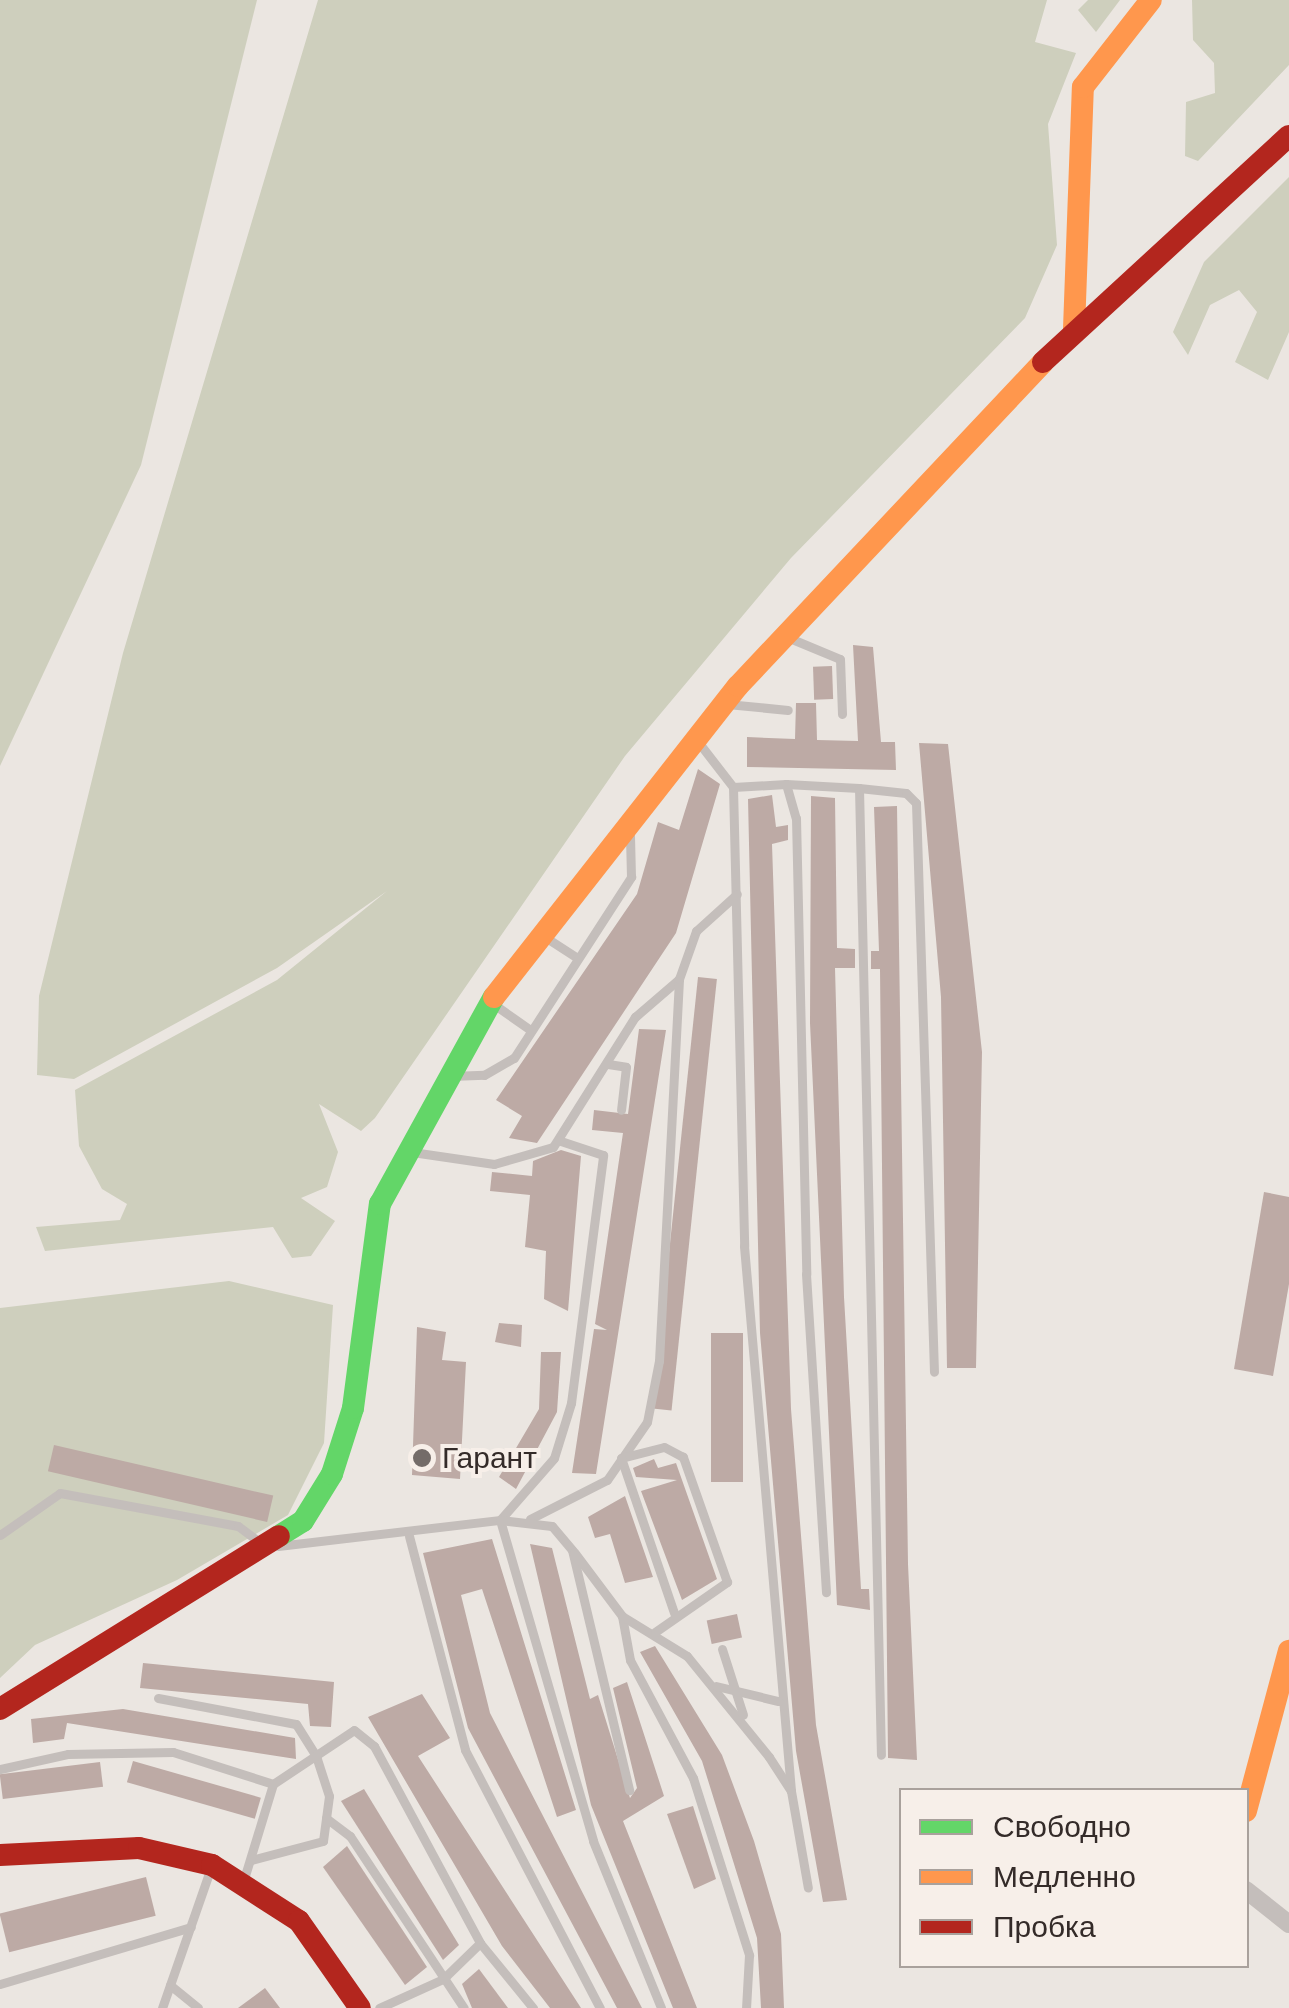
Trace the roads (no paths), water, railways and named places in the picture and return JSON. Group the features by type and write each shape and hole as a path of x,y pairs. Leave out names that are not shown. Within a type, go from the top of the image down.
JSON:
{"street":[{"path":"1074,329 1083,86 1152,0"},
{"path":"0,1709 267,1548 303,1521 332,1474 353,1408 380,1204 401,1150 490,1002 724,704 785,636 1074,329 1289,136"},
{"path":"1249,1800 1289,1651"},
{"path":"0,1855 139,1848 248,1870 298,1921 360,2008"},
{"path":"1249,1892 1289,1924"}],"lane":[{"path":"785,636 840,660 842,714"},
{"path":"724,704 788,710"},
{"path":"696,739 733,787 744,1246 778,1701 808,1888"},
{"path":"733,787 786,784 906,792 916,804 934,1372"},
{"path":"786,784 796,818 807,1314 826,1592"},
{"path":"859,788 881,1755"},
{"path":"443,1076 498,1066 529,1028 574,956 631,877 628,825"},
{"path":"530,1519 607,1480 648,1422 659,1361 679,979 696,931 736,894"},
{"path":"542,935 574,956"},
{"path":"401,1150 494,1164 528,1159 558,1140 635,1016 679,979"},
{"path":"490,1002 529,1028"},
{"path":"608,1064 626,1067 620,1110"},
{"path":"500,1520 554,1458 571,1403 603,1155 558,1140"},
{"path":"621,1458 676,1450 705,1516 725,1590 674,1613 655,1632"},
{"path":"621,1458 674,1613"},
{"path":"0,1536 60,1493 238,1526 267,1548 409,1536 500,1520 530,1519 552,1526 622,1616 630,1660 693,1778 749,1954 746,2008"},
{"path":"500,1520 593,1841 660,2008"},
{"path":"409,1536 465,1750 600,2008"},
{"path":"572,1550 629,1790"},
{"path":"622,1616 655,1632 716,1686 791,1790"},
{"path":"722,1649 745,1722"},
{"path":"716,1686 778,1701"},
{"path":"158,1698 246,1707 296,1724 316,1756 326,1818 324,1842 248,1870"},
{"path":"248,1870 273,1784 354,1730 374,1746 480,1943 533,2008"},
{"path":"0,1769 68,1754 172,1752 273,1784"},
{"path":"326,1818 350,1836 464,2008"},
{"path":"162,2008 212,1865"},
{"path":"0,1984 190,1927"},
{"path":"379,2008 443,1979 480,1943"},
{"path":"170,1985 198,2008"}],"place":[{"name":"Гарант","path":"422,1458"}]}
